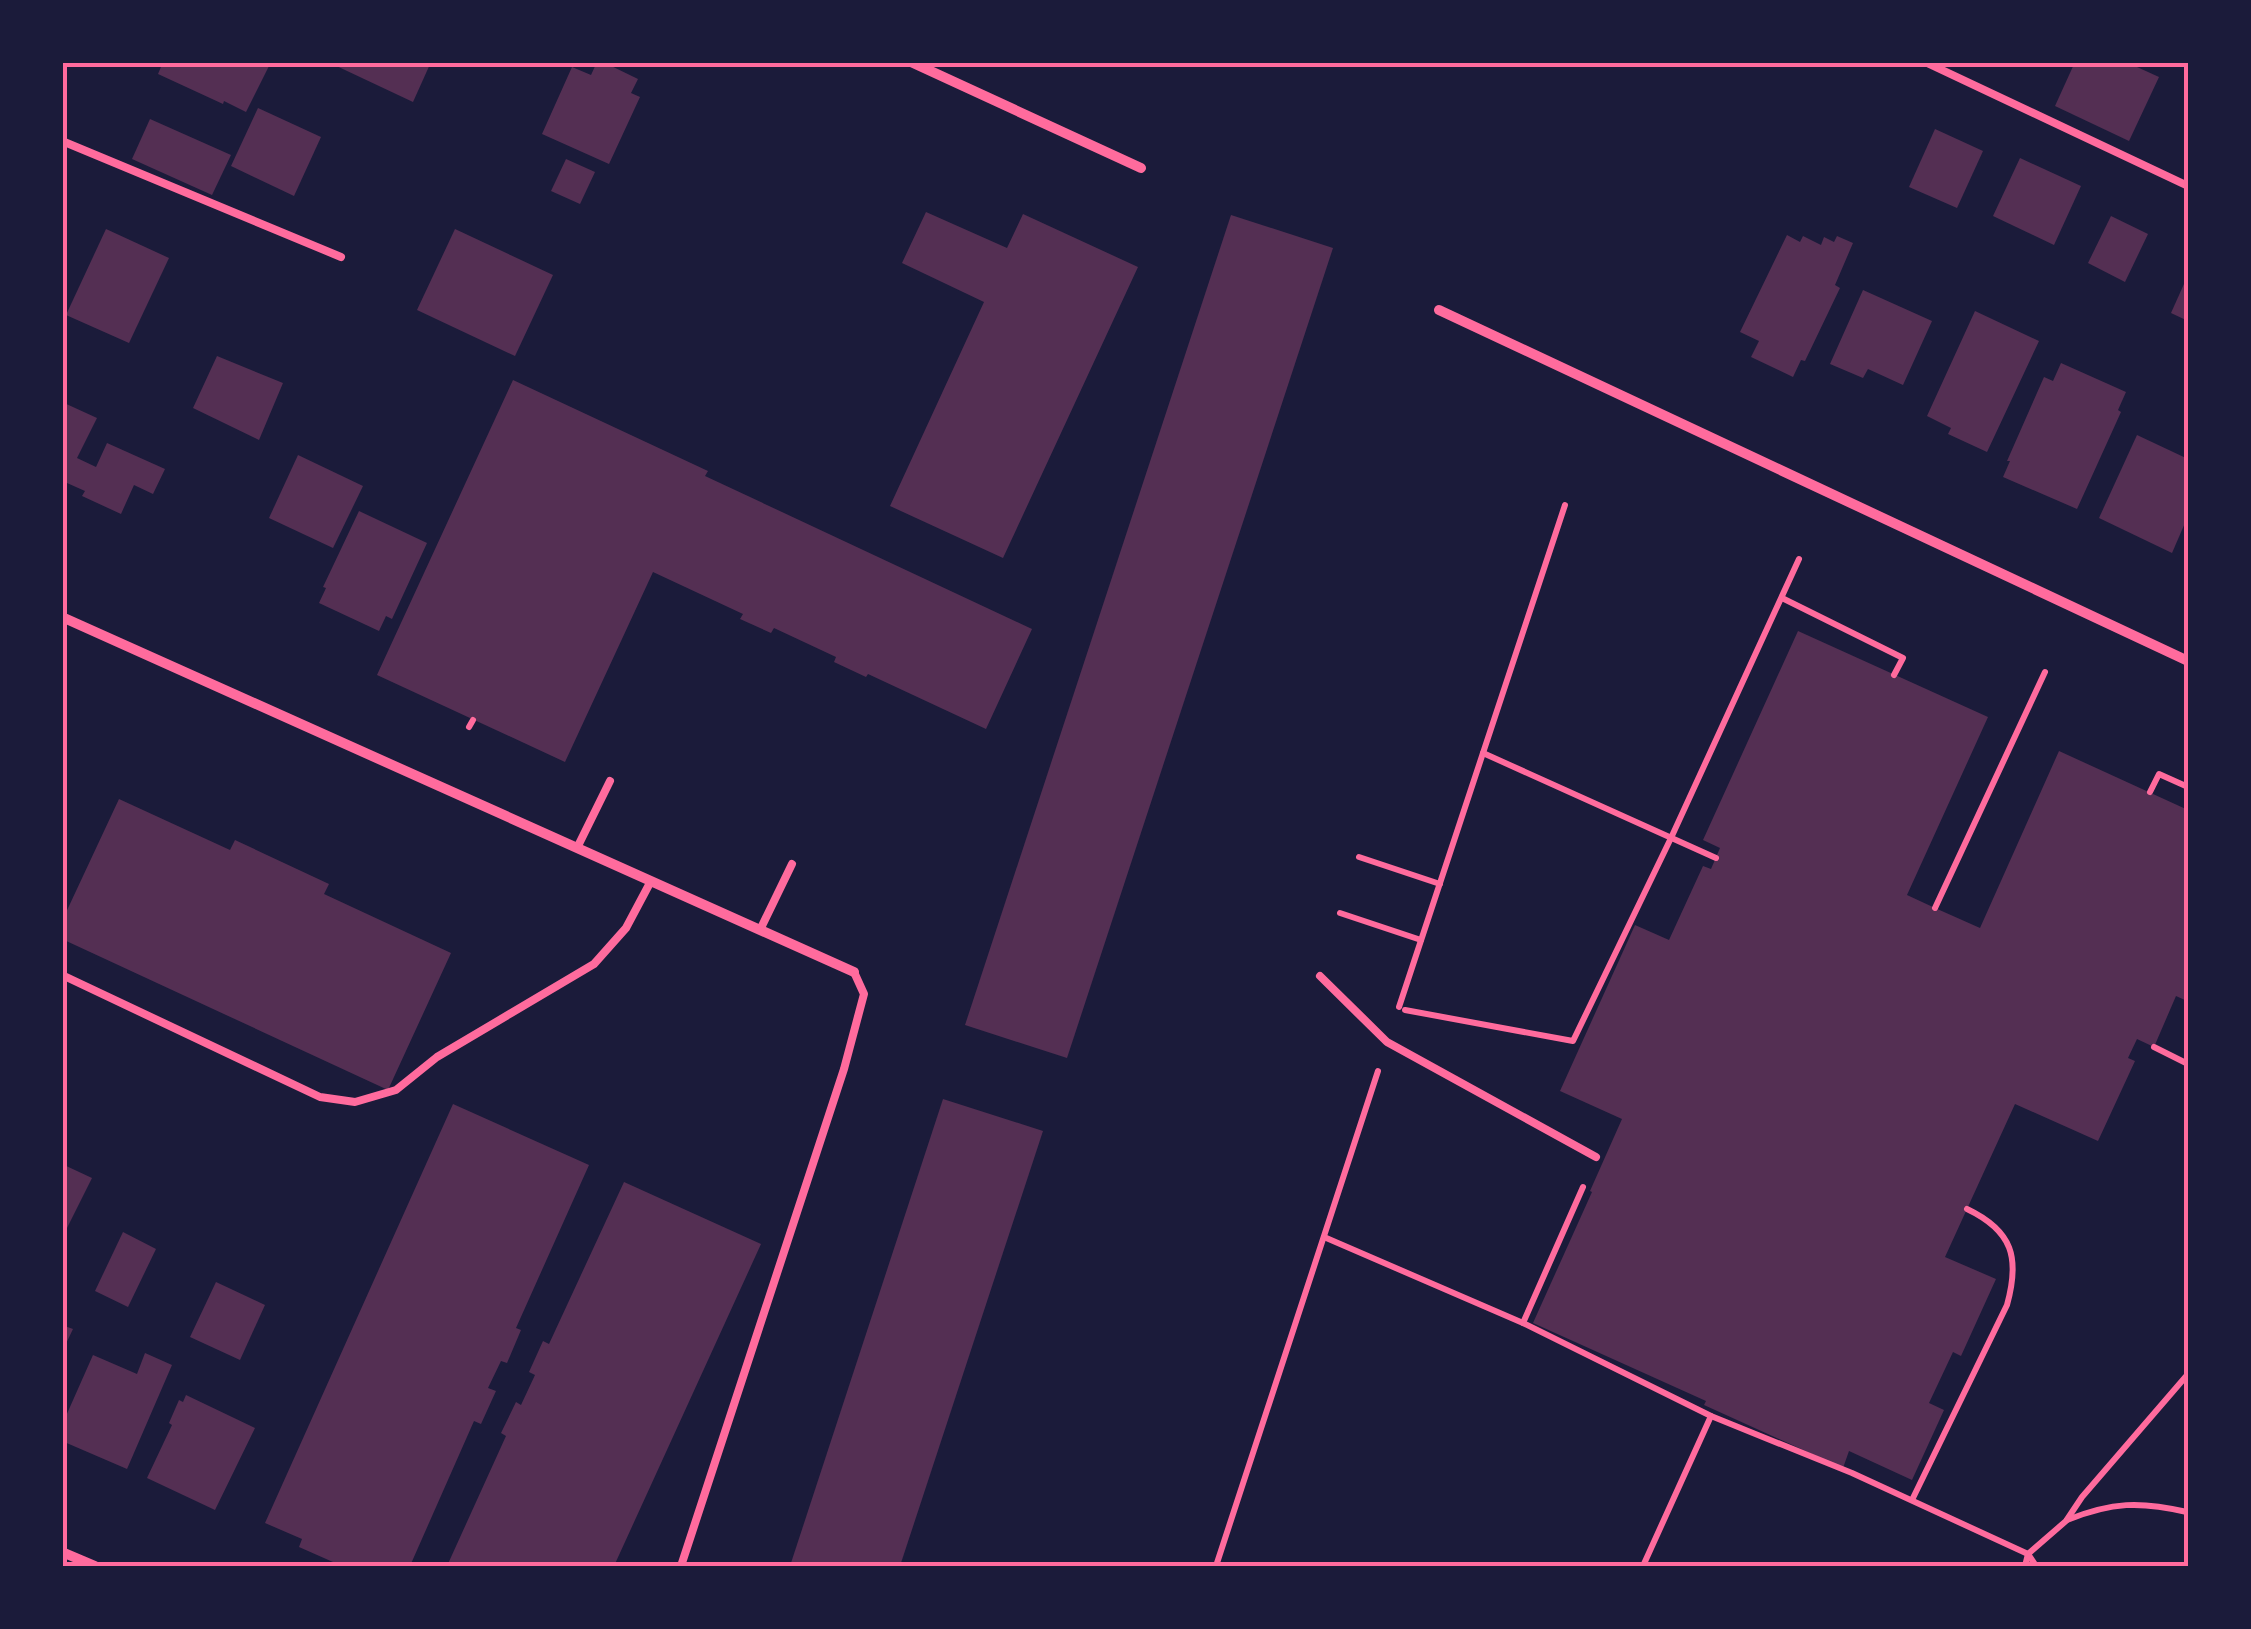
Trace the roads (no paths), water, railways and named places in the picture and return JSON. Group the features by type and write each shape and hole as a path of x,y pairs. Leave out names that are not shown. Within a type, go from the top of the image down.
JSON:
{"street":[{"path":"911,62 1141,168"},
{"path":"1440,310 2188,661"},
{"path":"62,617 854,972"},
{"path":"62,1552 95,1566"}],"lane":[{"path":"1925,62 2188,186"},
{"path":"62,140 341,257"},
{"path":"577,848 610,781"},
{"path":"760,930 792,864"},
{"path":"62,975 320,1097 355,1102 396,1090 437,1057 594,964 626,928 650,881"},
{"path":"681,1566 844,1069 864,994 854,972"},
{"path":"1320,976 1387,1042 1596,1157"}]}
